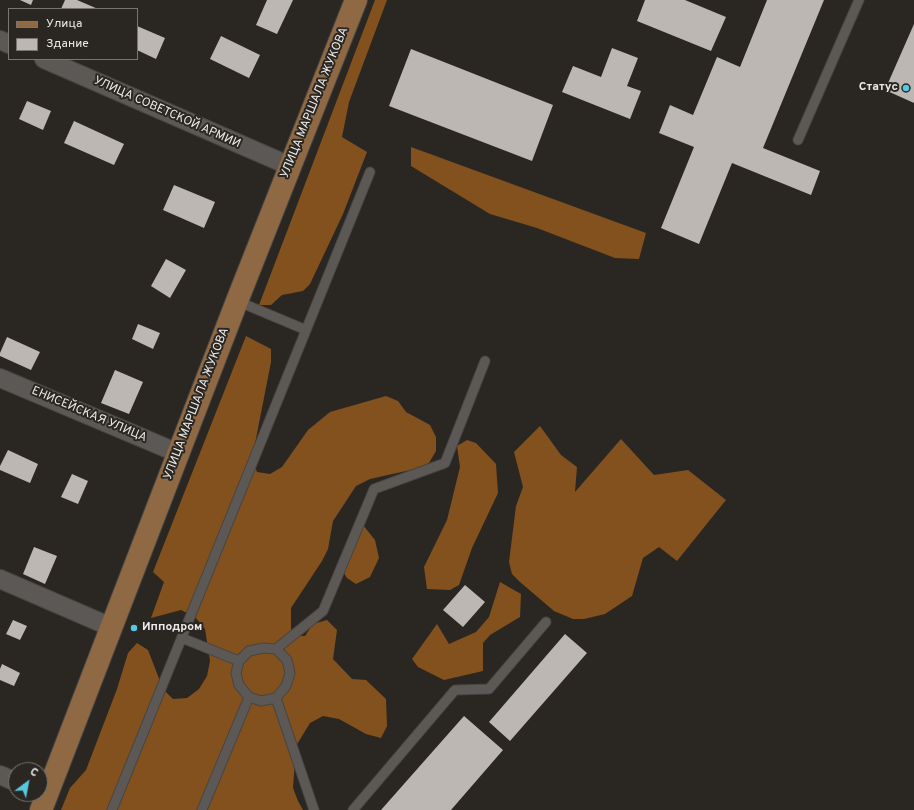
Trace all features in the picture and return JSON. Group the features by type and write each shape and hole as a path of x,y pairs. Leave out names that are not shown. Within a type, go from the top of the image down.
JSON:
{"main road":[{"name":"УЛИЦА МАРШАЛА ЖУКОВА","path":"48,785 356,0"}],"street":[{"name":"УЛИЦА СОВЕТСКОЙ АРМИИ","path":"46,60 290,166"},
{"name":"ЕНИСЕЙСКАЯ УЛИЦА","path":"0,378 178,453"},
{"path":"0,579 111,627"}],"lane":[{"path":"798,140 859,0"},
{"path":"112,810 370,172"},
{"path":"237,301 306,330"},
{"path":"276,649 323,611 374,489 445,463 485,361"},
{"path":"353,810 455,690 489,689 546,622"},
{"path":"182,638 239,661"},
{"path":"263,648 276,649 287,660 290,673 286,686 276,698 261,701 249,697 239,685 236,673 239,661 249,651 263,648"},
{"path":"202,810 249,697"},
{"path":"276,698 314,810"}],"shaded area":[{"path":"375,0 387,0 349,102 342,137 367,152 343,214 310,284 303,291 282,295 271,305 259,305"},
{"path":"411,147 646,233 639,259 615,258 537,228 490,214 411,166"},
{"path":"246,336 271,349 271,362 252,459 257,472 270,474 282,467 308,430 330,412 386,396 398,401 406,412 430,425 436,437 436,451 429,463 415,469 370,479 356,486 333,521 328,549 322,561 291,608 291,636 305,636 313,624 327,620 337,630 333,659 352,679 366,680 386,699 387,726 381,738 366,734 339,719 323,716 310,723 296,746 293,788 303,810 61,810 70,788 86,770 117,689 128,653 137,643 148,650 163,689 173,699 187,698 199,689 207,676 210,661 205,629 195,617 181,610 151,618 164,582 153,572"},
{"path":"540,426 561,455 577,467 575,492 621,439 654,475 688,470 726,500 677,561 659,547 643,558 632,596 605,614 584,619 573,619 554,611 520,582 512,574 509,562 516,506 523,487 514,452"},
{"path":"467,440 476,443 496,464 498,493 472,548 459,585 450,590 427,589 424,567 447,520 460,467 457,446"},
{"path":"363,525 375,540 379,558 370,577 356,584 347,578 341,568 341,557 353,526"},
{"path":"500,582 521,594 520,617 490,635 483,643 483,671 444,680 418,667 412,659 437,624 449,644 476,632 489,617"}],"building":[{"path":"20,0 33,0 31,5"},
{"path":"65,0 77,0 96,8 61,8"},
{"path":"267,0 293,0 277,34 256,25"},
{"path":"645,0 685,0 726,17 711,51 637,21"},
{"path":"767,0 824,0 763,148 820,171 811,195 732,163 699,244 661,228 694,147 659,133 670,105 693,115 717,57 740,67"},
{"path":"914,24 914,103 885,90"},
{"path":"138,26 165,38 156,59 138,50"},
{"path":"221,36 260,55 249,78 210,59"},
{"path":"612,48 638,58 627,86 641,91 630,119 562,92 573,66 601,77"},
{"path":"411,49 553,105 532,161 389,106"},
{"path":"27,101 51,111 43,130 19,119"},
{"path":"74,121 124,144 114,165 64,143"},
{"path":"174,185 215,202 204,228 163,210"},
{"path":"166,259 186,270 170,298 151,286"},
{"path":"138,324 160,333 153,349 132,339"},
{"path":"7,337 40,352 31,370 0,356"},
{"path":"115,370 143,382 129,414 101,403"},
{"path":"8,450 38,464 30,483 0,470 0,466"},
{"path":"72,474 88,481 78,504 61,497"},
{"path":"34,547 57,556 45,584 23,574"},
{"path":"465,585 485,602 463,627 443,610"},
{"path":"13,620 27,626 20,640 6,634"},
{"path":"565,634 587,653 510,741 489,722"},
{"path":"2,664 20,673 14,686 0,680 0,669"},
{"path":"464,716 503,750 451,810 381,810"}],"place":[{"name":"Статус","path":"906,88"},
{"name":"Ипподром","path":"134,628"}]}
